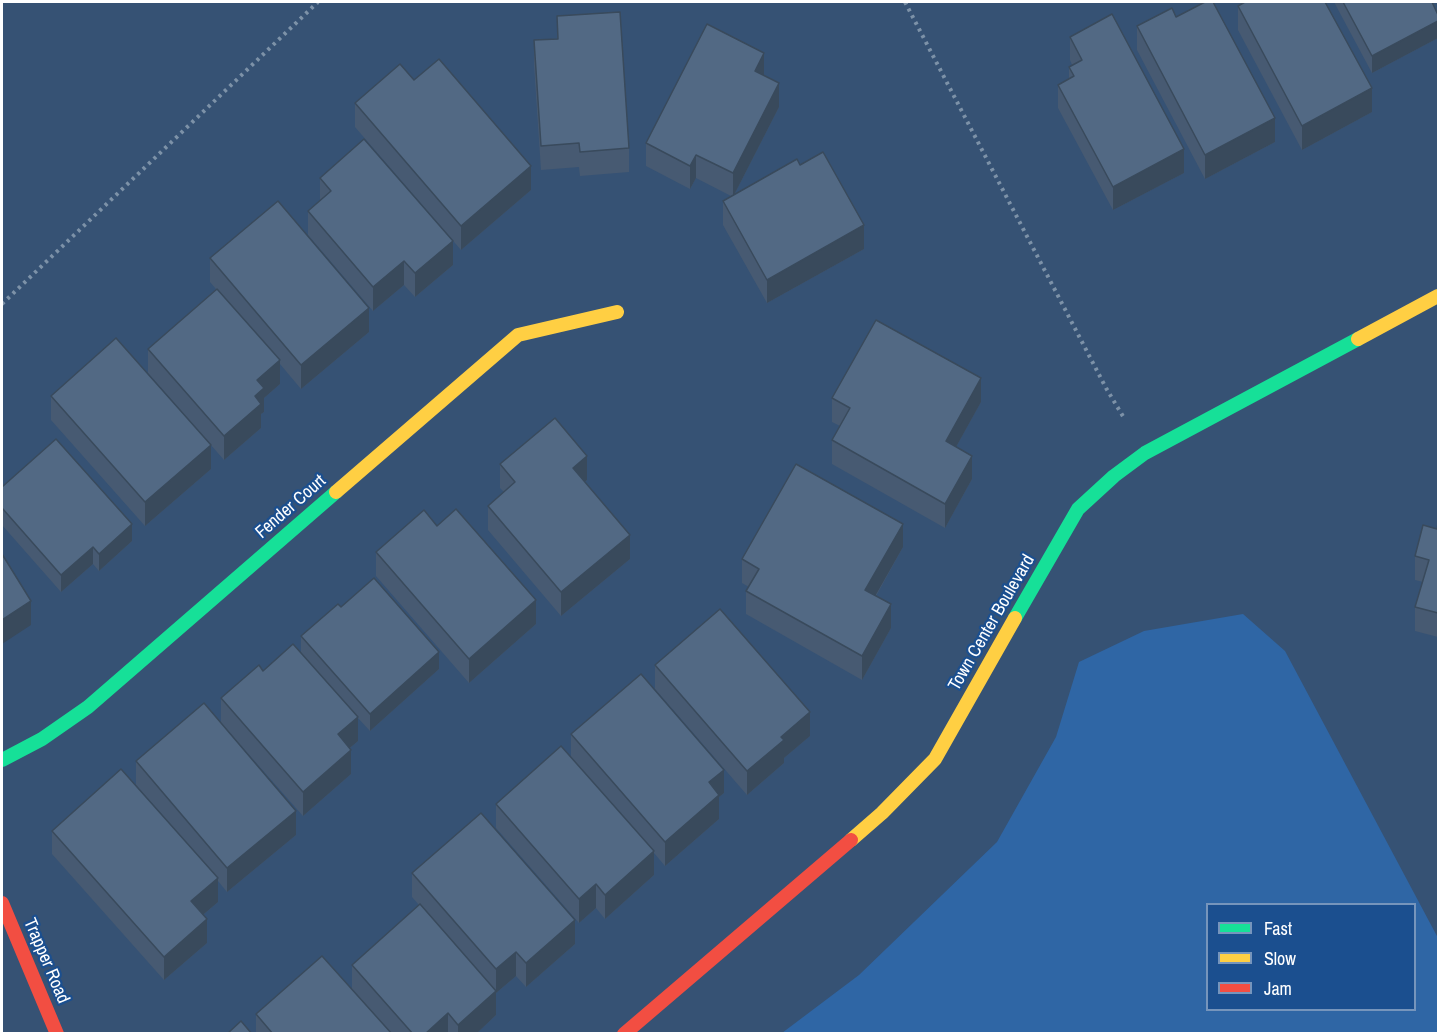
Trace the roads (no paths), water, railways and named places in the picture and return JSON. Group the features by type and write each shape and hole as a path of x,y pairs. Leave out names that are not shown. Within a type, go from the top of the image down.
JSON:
{"street":[{"name":"Town Center Boulevard","path":"624,1034 882,813 935,759 1078,509 1114,476 1145,453 1438,296"},
{"name":"Fender Court","path":"2,760 42,739 88,707 518,335 617,312"},
{"name":"Trapper Road","path":"2,903 57,1034"}]}
